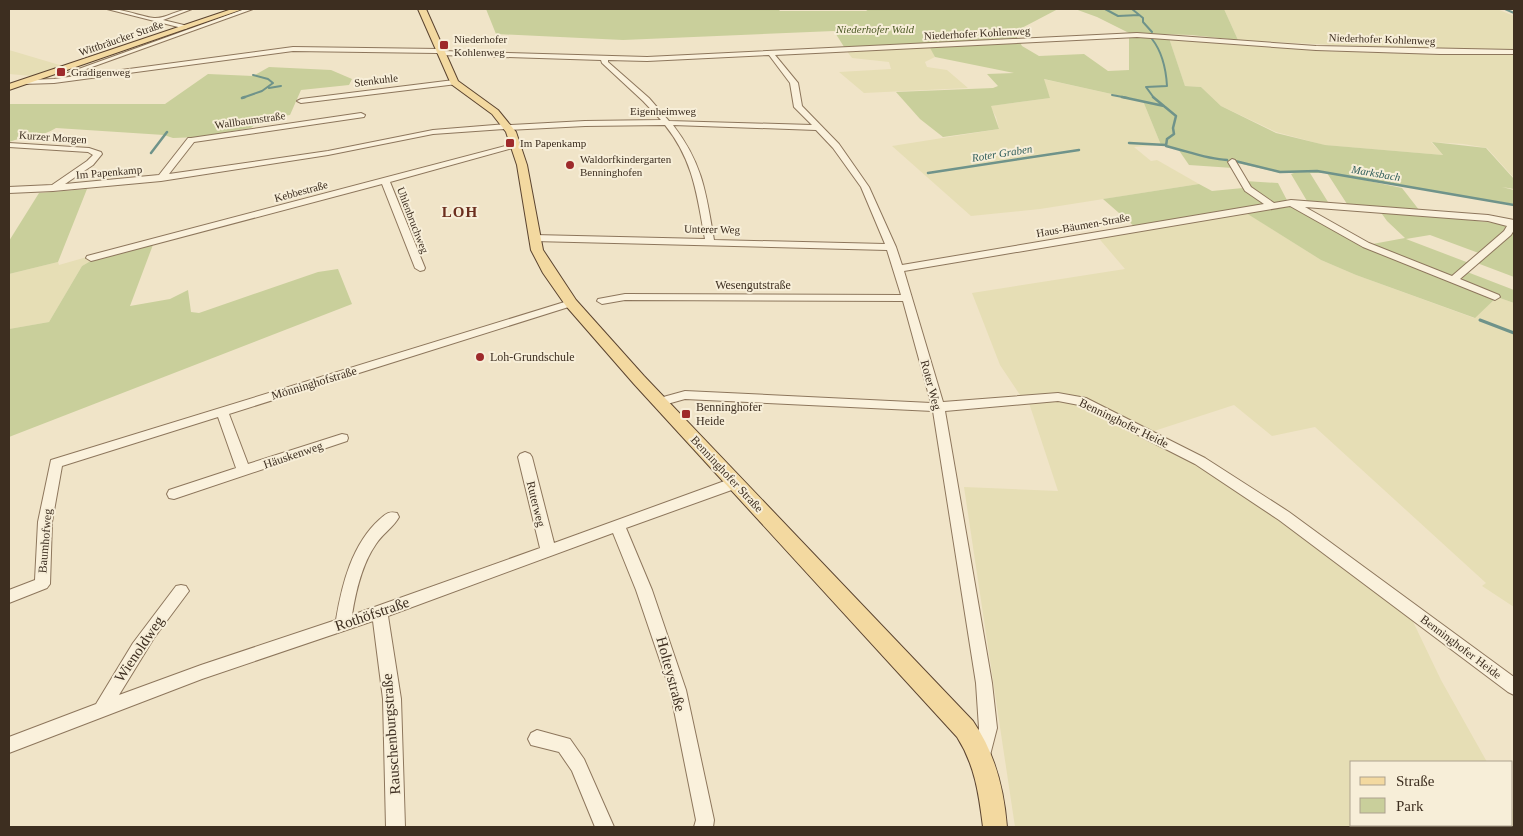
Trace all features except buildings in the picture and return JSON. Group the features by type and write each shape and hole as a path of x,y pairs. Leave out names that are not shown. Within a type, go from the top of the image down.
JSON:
{"main road":[{"name":"Wittbräucker Straße","path":"9,87 240,9"},
{"name":"Benninghofer Straße","path":"422,9 439,52 454,82 495,112 508,127 516,146 529,200 537,250 544,264 571,303 735,483 954,715 974,740 982,757 989,784 995,827"}],"street":[{"path":"110,9 186,27"},
{"path":"156,20 189,9"},
{"name":"Wittbräucker Straße","path":"54,81 93,64 250,9"},
{"name":"Niederhofer Kohlenweg","path":"26,82 54,81 293,49 647,59 1137,35 1316,48 1514,52"},
{"name":"Roter Weg","path":"771,53 777,64 794,81 795,100 798,107 836,146 866,187 890,247 916,328 938,406 984,683 988,728 982,757"},
{"path":"605,59 604,62 636,89 666,122 685,151 697,177 710,242"},
{"name":"Stenkuhle","path":"301,101 391,88 428,87 454,82"},
{"name":"Wallbaumstraße","path":"161,178 191,140 361,115"},
{"name":"Eigenheimweg","path":"508,127 666,122 817,128"},
{"name":"Im Papenkamp","path":"9,190 161,178 310,156 426,134 508,127"},
{"name":"Kurzer Morgen","path":"9,145 89,150 98,154 90,163 53,188"},
{"name":"Kebbestraße","path":"91,258 516,146"},
{"path":"1232,162 1248,189 1271,205"},
{"name":"Uhlenbruchweg","path":"385,180 420,268"},
{"path":"1291,203 1366,245 1495,297"},
{"name":"Haus-Bäumen-Straße","path":"898,270 1291,203 1488,218 1513,222 1508,233 1453,280"},
{"name":"Unterer Weg","path":"534,238 890,247"},
{"name":"Wesengutstraße","path":"602,301 625,297 905,298"},
{"name":"Mönninghofstraße","path":"56,463 571,303"},
{"name":"Benninghofer Heide","path":"660,402 684,395 938,406 1058,397 1082,401 1200,461 1284,516 1514,687"},
{"path":"222,412 244,472"},
{"name":"Häuskenweg","path":"174,494 342,438"},
{"name":"Ruterweg","path":"525,457 548,550"},
{"name":"Baumhofweg","path":"9,597 42,584 45,522 56,463"},
{"name":"Rothöfstraße","path":"9,745 201,672 380,612 735,483"},
{"path":"343,623 348,591 361,556 378,527 392,517"},
{"name":"Holteystraße","path":"618,527 644,590 678,690 705,820 704,827"},
{"name":"Wienoldweg","path":"102,709 138,648 181,591"},
{"name":"Rauschenburgstraße","path":"380,612 392,699 396,827"},
{"path":"537,739 564,746 578,765 605,827"}],"shaded area":[{"path":"1224,9 1497,9 1514,16 1514,50 1433,50 1238,40"},
{"path":"1169,38 1321,51 1514,55 1514,178 1487,148 1431,142 1443,155 1324,145 1276,132 1221,106 1201,87 1185,86"},
{"path":"930,46 935,57 925,62 927,67 947,70 968,88 864,93 839,72 891,69 889,62 852,58 846,50"},
{"path":"9,50 63,66 32,76 9,74"},
{"path":"1043,79 1143,101 1161,145 1134,147 1151,161 1157,160 1199,184 1040,209 971,216 892,146 999,129 996,117 990,106 1050,98"},
{"path":"1245,212 1321,260 1356,275 1474,318 1497,297 1514,303 1514,607 1482,586 1486,583 1315,427 1272,436 1234,405 1148,433 1200,461 1406,607 1441,680 1486,761 1350,761 1350,826 1513,826 1513,810 1514,827 1015,827 964,487 1058,491 1029,403 1020,395 1000,365 972,293 1125,269 1096,235"},
{"path":"87,257 94,259 82,266 49,322 9,329 9,274 58,262 59,265"}],"green space":[{"name":"Niederhofer Wald","path":"486,9 866,11 869,9 1058,9 1014,32 1022,46 1039,56 1084,54 1108,71 1129,70 1129,38 1169,38 1185,86 1201,87 1221,106 1276,133 1325,145 1443,155 1432,142 1486,148 1514,179 1514,189 1502,187 1514,190 1514,204 1364,180 1402,188 1423,215 1514,225 1514,277 1477,263 1484,255 1430,235 1406,239 1469,263 1462,270 1514,290 1514,303 1497,297 1475,318 1356,275 1321,260 1238,208 1135,227 1103,199 1199,184 1212,191 1243,188 1245,181 1278,183 1290,206 1298,208 1367,245 1405,238 1387,221 1377,207 1347,204 1327,173 1310,173 1328,202 1307,201 1291,174 1294,173 1281,173 1229,161 1233,168 1189,165 1178,149 1161,145 1143,101 1044,79 1050,98 991,106 999,129 943,137 920,119 896,92 993,88 998,86 987,74 1014,73 935,57 929,46 846,50 834,31 623,40 496,34"},
{"path":"1075,9 1224,9 1238,40 1191,35 1129,33 1097,17"},
{"path":"269,67 331,70 352,79 349,85 301,90 290,115 261,119 251,128 200,137 173,138 164,135 56,128 45,133 9,142 9,104 165,104 208,74 253,76"},
{"path":"87,189 58,262 9,274 9,241 39,193"},
{"path":"154,242 130,306 170,299 188,290 191,312 199,313 318,272 338,269 352,304 9,437 9,329 49,322 82,266 94,259"}],"waterway":[{"name":"Marksbach","path":"1078,9 1105,9 1118,16 1139,15"},
{"name":"Marksbach","path":"1132,9 1143,18 1143,22 1152,32"},
{"path":"1505,9 1514,13"},
{"name":"Marksbach","path":"1152,39 1163,61 1167,86 1146,87 1154,98"},
{"path":"245,97 242,98 262,91 273,83 268,79 253,75"},
{"path":"269,88 281,86"},
{"path":"1112,95 1128,98"},
{"path":"1122,97 1164,106"},
{"name":"Marksbach","path":"1154,98 1164,106"},
{"name":"Marksbach","path":"1164,106 1176,116 1173,128 1174,134 1167,139 1166,146 1227,160"},
{"path":"151,153 167,132"},
{"name":"Roter Graben","path":"1129,143 1166,145"},
{"name":"Roter Graben","path":"928,173 1079,150"},
{"name":"Marksbach","path":"1235,161 1280,172 1317,171 1514,205"},
{"path":"1480,320 1514,333"}],"place":[{"name":"Niederhofer Kohlenweg","path":"444,45"},
{"name":"Gradigenweg","path":"61,72"},
{"name":"Im Papenkamp","path":"510,143"},
{"name":"Waldorfkindergarten Benninghofen","path":"570,165"},
{"name":"Loh-Grundschule","path":"480,357"},
{"name":"Benninghofer Heide","path":"686,414"}],"district":[{"name":"LOH","path":"460,212"}]}
